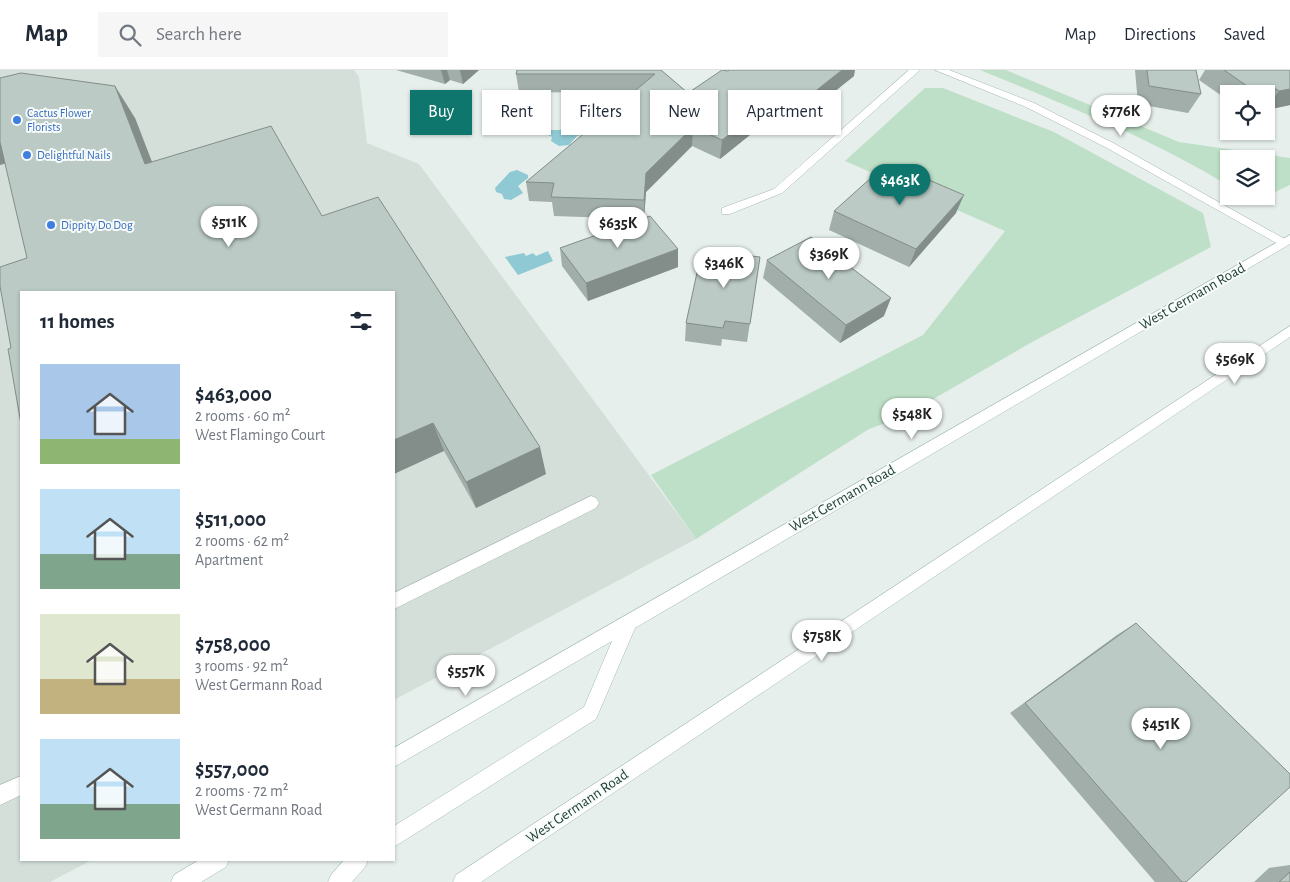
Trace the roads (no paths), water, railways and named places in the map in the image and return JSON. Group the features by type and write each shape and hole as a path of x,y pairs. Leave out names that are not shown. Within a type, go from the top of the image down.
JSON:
{"main road":[{"path":"726,211 778,191 914,70"},
{"path":"940,70 1038,109 1111,146 1287,241"},
{"name":"West Germann Road","path":"395,757 1287,241"},
{"name":"West Germann Road","path":"463,882 1290,331"},
{"path":"395,601 591,503"},
{"path":"395,836 590,712 629,621"},
{"path":"0,795 20,785"},
{"path":"181,882 217,861"},
{"path":"338,882 357,861"}],"water":[{"path":"551,130 560,130 561,135 581,135 577,136 569,145 559,146 551,141 552,137 548,135 551,135"},
{"path":"517,170 528,175 528,178 518,186 523,193 511,200 504,199 502,194 496,192 495,188 510,172"},
{"path":"548,251 553,261 518,275 505,257 524,253 526,256 533,253 536,256"}],"place":[{"name":"Cactus Flower Florists","path":"17,120"},
{"name":"Delightful Nails","path":"27,155"},
{"name":"Dippity Do Dog","path":"51,225"}]}
